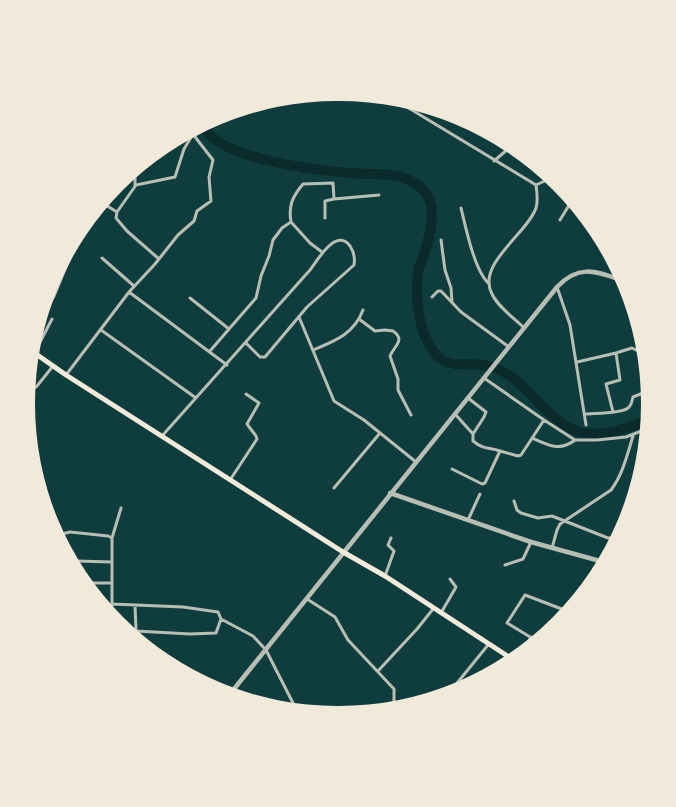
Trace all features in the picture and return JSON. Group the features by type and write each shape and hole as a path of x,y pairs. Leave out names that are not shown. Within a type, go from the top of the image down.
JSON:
{"main road":[{"path":"39,356 343,552 385,576 506,655"}],"street":[{"path":"414,111 536,185"},
{"path":"66,375 134,286 178,235 194,221 197,211 211,201 208,178 213,160 195,137"},
{"path":"135,186 137,184 175,177 184,149 190,140"},
{"path":"494,161 505,151"},
{"path":"135,179 135,186 117,212 116,218 124,228 159,259"},
{"path":"536,185 544,181"},
{"path":"322,252 308,241 291,222 291,200 304,184 333,183 334,199"},
{"path":"488,283 496,262 532,216 536,207 536,185"},
{"path":"325,218 326,201 379,195"},
{"path":"108,206 117,212"},
{"path":"560,220 568,207"},
{"path":"460,208 473,253 490,291 496,300 524,328"},
{"path":"209,351 256,298 260,276 269,256 273,240 282,228 291,222"},
{"path":"441,240 452,302"},
{"path":"162,436 310,270 322,252 338,241 346,242 353,252 354,264 314,301 265,357 260,357 246,343"},
{"path":"102,258 134,286"},
{"path":"235,688 556,287 568,276 584,271 614,278"},
{"path":"556,287 570,325 586,425"},
{"path":"432,297 439,290 461,312 509,347"},
{"path":"129,292 226,364"},
{"path":"190,298 229,329"},
{"path":"313,350 341,338 359,319 363,310"},
{"path":"299,317 336,402 360,417 416,462"},
{"path":"42,338 52,319"},
{"path":"359,319 373,330 388,330 396,334 399,342 391,353 391,360 398,379 398,390 411,415"},
{"path":"101,330 196,398"},
{"path":"577,362 632,348 636,350"},
{"path":"612,412 606,384 620,380 616,353"},
{"path":"36,388 53,366"},
{"path":"485,376 544,420 575,440"},
{"path":"230,480 257,439 247,424 259,403 246,394"},
{"path":"585,414 612,412 628,408 633,397 640,394"},
{"path":"468,398 486,412 473,434 473,441 480,447 520,456 544,420"},
{"path":"455,414 473,434"},
{"path":"334,488 380,433"},
{"path":"532,438 557,447 567,445 575,440 597,440 633,436 639,433"},
{"path":"552,548 560,524 611,490 621,474 633,436"},
{"path":"452,470 483,484 490,474 500,451"},
{"path":"390,493 531,542 597,560"},
{"path":"468,521 480,494"},
{"path":"514,501 517,510 521,513 541,519 552,516 610,538"},
{"path":"121,508 112,538 112,604 183,607 218,612 221,619 253,636 266,650 293,703"},
{"path":"64,533 70,532 112,538"},
{"path":"385,576 394,551 388,545 391,538"},
{"path":"505,565 523,559 531,542"},
{"path":"80,561 112,562"},
{"path":"440,613 456,587 450,579"},
{"path":"94,583 112,583"},
{"path":"531,637 507,623 525,595 561,608"},
{"path":"306,598 335,617 348,640 394,689 394,701"},
{"path":"135,605 136,629"},
{"path":"378,671 433,609"},
{"path":"137,630 190,634 216,633 221,619"},
{"path":"459,681 488,645"}],"waterway":[{"path":"208,130 213,137 228,147 269,161 292,166 350,173 390,175 409,180 418,185 429,199 432,214 429,239 419,266 418,308 423,331 430,347 438,357 446,362 476,364 500,370 520,384 558,420 580,432 588,434 605,433 640,423"}]}
